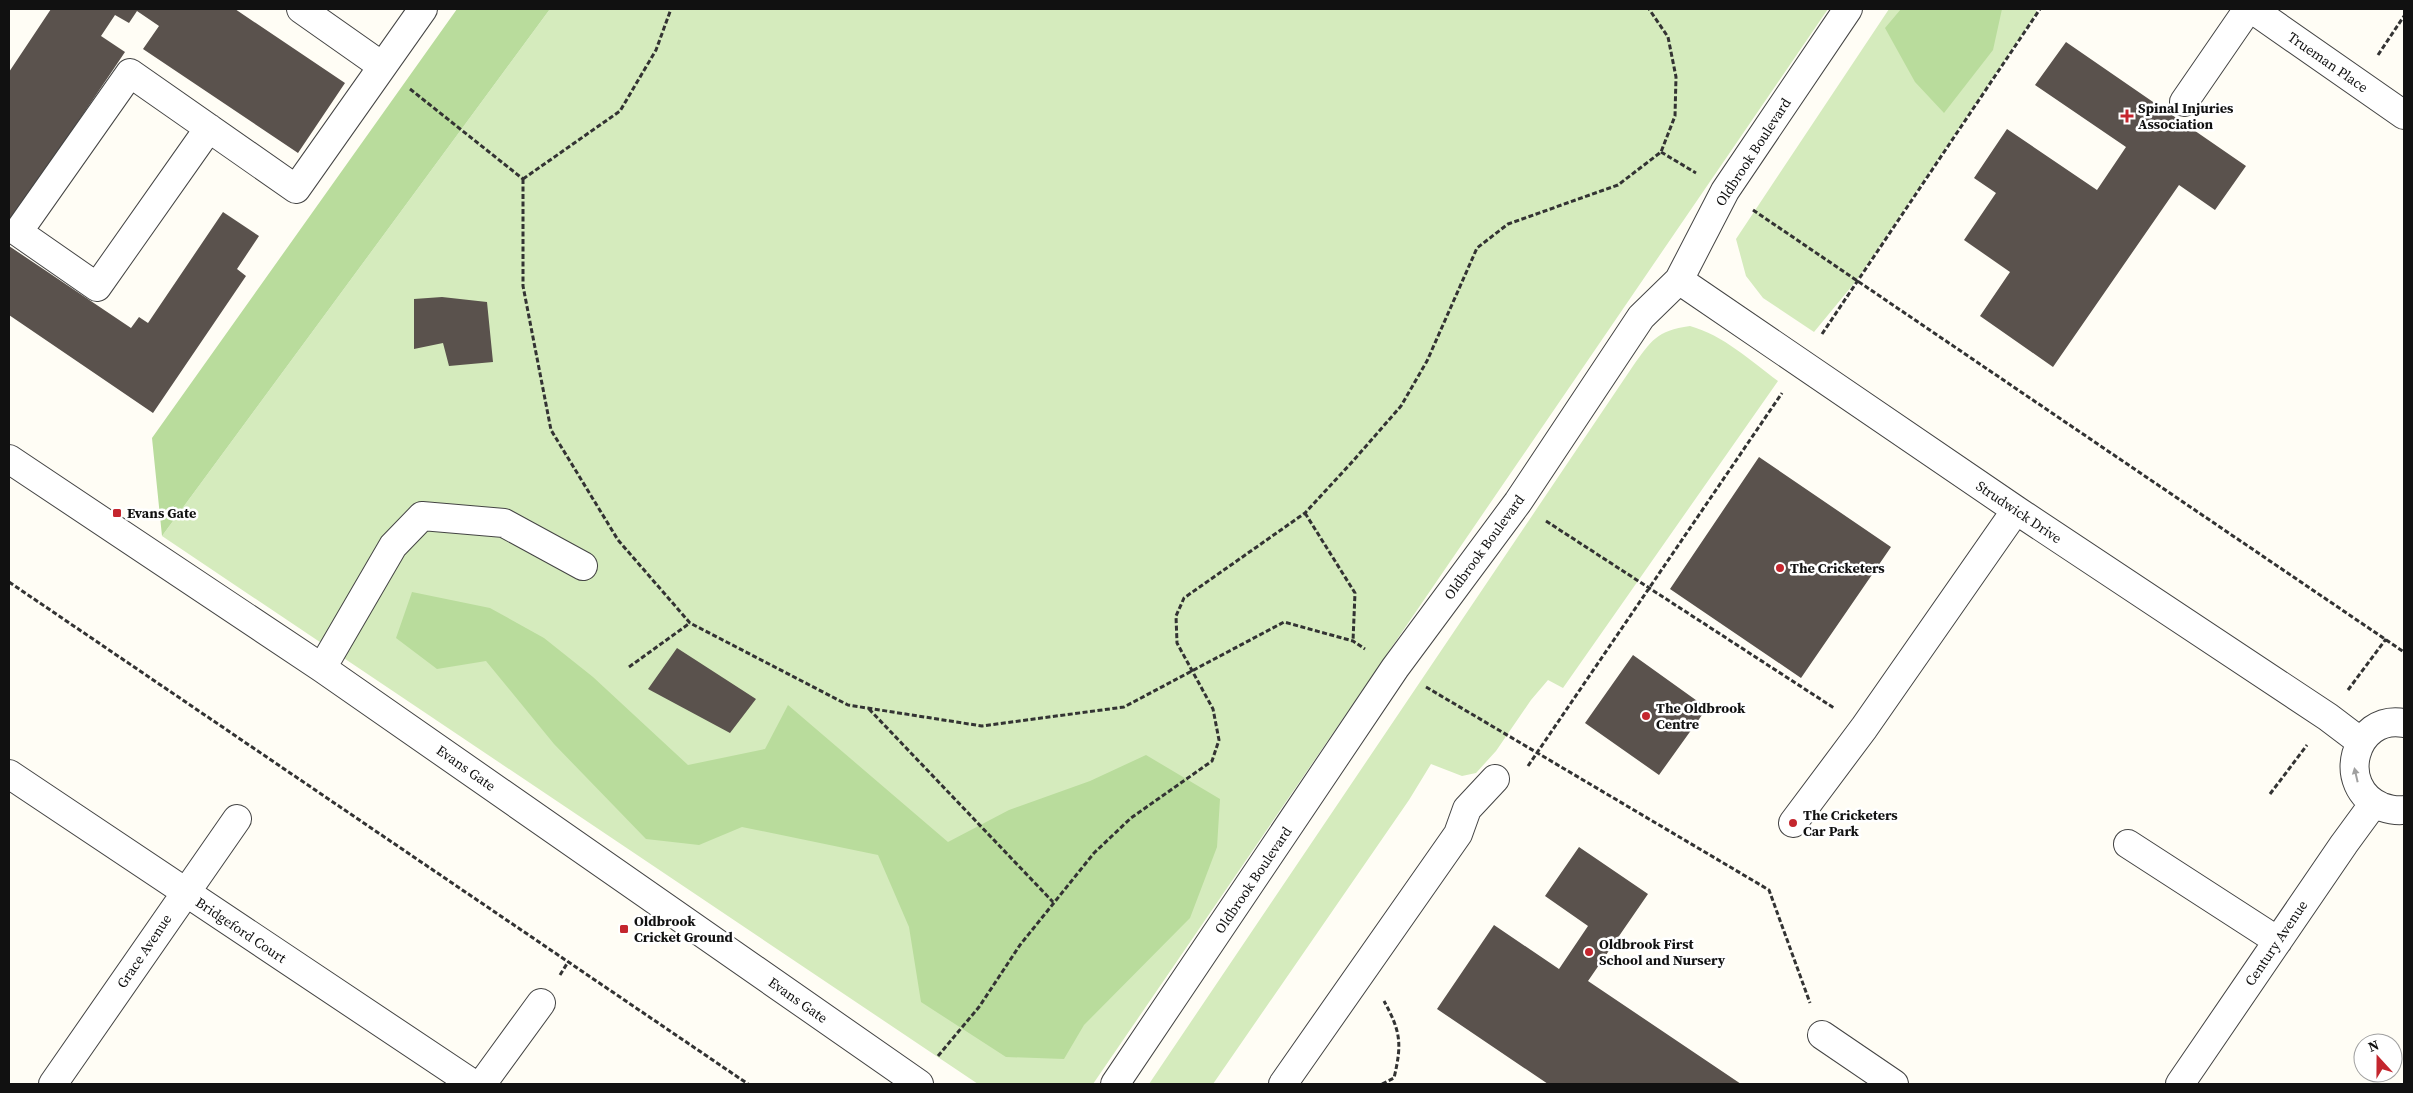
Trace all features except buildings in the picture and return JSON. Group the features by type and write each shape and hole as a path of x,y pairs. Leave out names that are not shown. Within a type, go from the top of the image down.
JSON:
{"street":[{"path":"301,9 382,66"},
{"path":"209,128 97,287 18,232 130,73 209,128 296,189 423,9"},
{"name":"Oldbrook Boulevard","path":"1115,1084 1395,668 1518,502 1641,317 1679,280 1725,191 1848,9"},
{"path":"2184,102 2248,9"},
{"name":"Trueman Place","path":"2252,9 2404,115"},
{"name":"Strudwick Drive","path":"1679,280 2016,510 2328,717 2361,742"},
{"name":"Evans Gate","path":"9,459 322,668 918,1083"},
{"path":"1793,823 1864,728 2016,510"},
{"path":"322,668 394,546 422,516 504,523 583,566"},
{"path":"2404,723 2383,724 2371,732 2361,742 2355,755 2354,768 2360,788 2374,803 2386,809 2404,810"},
{"name":"Bridgeford Court","path":"9,774 473,1084"},
{"path":"1283,1084 1458,834 1467,809 1495,779"},
{"name":"Century Avenue","path":"2180,1084 2374,803"},
{"name":"Grace Avenue","path":"53,1084 237,819"},
{"path":"2128,844 2278,941"},
{"path":"482,1084 541,1003"},
{"path":"1822,1036 1894,1084"}],"path":[{"path":"523,179 620,111 656,50 671,9"},
{"path":"918,1083 979,1007 1020,945 1094,853 1131,818 1212,762 1219,740 1213,709 1177,643 1176,616 1184,598 1305,513 1401,406 1428,361 1477,248 1508,224 1618,185 1661,152 1675,116 1676,77 1668,37 1649,9"},
{"path":"1526,770 2040,9"},
{"path":"2358,84 2404,16"},
{"path":"382,66 523,179"},
{"path":"523,179 523,286 551,430 618,540 690,623 848,705 982,726 1124,707 1192,673 1284,622 1353,641 1537,754 1768,890 1822,1036"},
{"path":"1725,191 2404,652"},
{"path":"1518,502 1864,728"},
{"path":"1305,513 1354,593 1353,641"},
{"path":"9,582 748,1084"},
{"path":"629,667 690,623"},
{"path":"869,708 1053,902"},
{"path":"1380,994 1393,1018 1401,1048 1394,1078 1382,1084"}],"green space":[{"path":"457,9 550,9 162,536 152,438"},
{"path":"550,9 1828,9 1093,1084 978,1084 162,536"},
{"path":"1889,9 2035,9 2037,12 1856,281 1814,332 1763,298 1746,276 1736,239"},
{"path":"1901,9 2002,9 1993,50 1944,113 1915,82 1885,28"},
{"path":"1690,326 1725,342 1778,381 1563,688 1548,680 1531,700 1496,751 1476,773 1462,776 1431,764 1409,800 1213,1084 1149,1084 1645,349 1662,334"},
{"path":"412,592 490,608 544,638 593,677 688,765 765,749 788,705 948,842 1009,810 1090,781 1146,755 1220,799 1217,847 1190,918 1084,1025 1064,1059 1006,1057 921,1002 909,927 878,855 742,827 699,845 646,839 554,744 486,661 437,669 396,638"}],"place":[{"name":"Spinal Injuries Association","path":"2127,116"},
{"name":"Evans Gate","path":"117,513"},
{"name":"The Cricketers","path":"1780,568"},
{"name":"The Oldbrook Centre","path":"1646,716"},
{"name":"The Cricketers Car Park","path":"1793,823"},
{"name":"Oldbrook Cricket Ground","path":"624,929"},
{"name":"Oldbrook First School and Nursery","path":"1589,952"}]}
